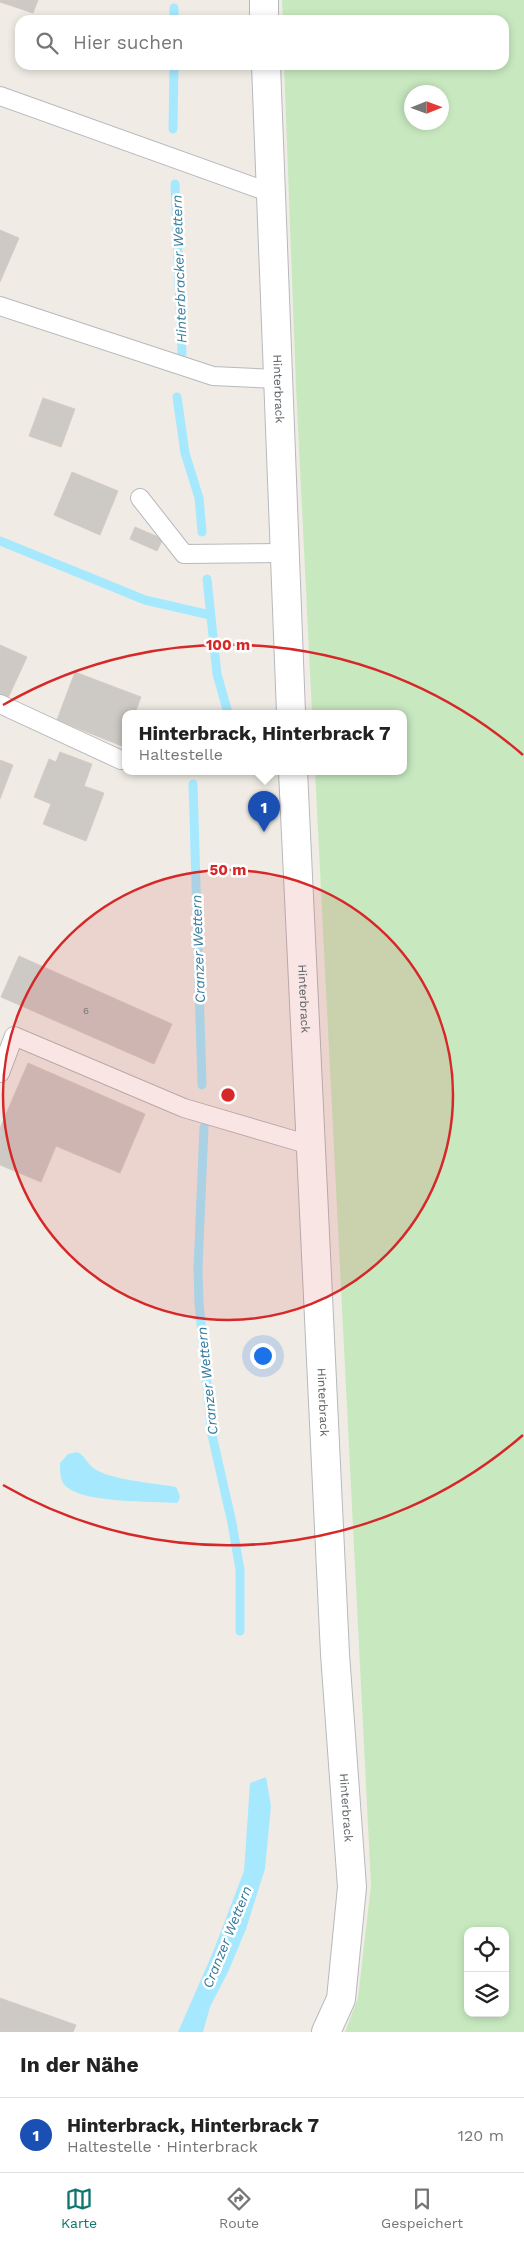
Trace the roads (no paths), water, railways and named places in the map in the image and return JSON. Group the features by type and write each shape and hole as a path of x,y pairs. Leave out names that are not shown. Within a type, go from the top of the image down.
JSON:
{"street":[{"path":"264,0 264,15"},
{"name":"Hinterbrack","path":"266,70 290,710"},
{"name":"Hinterbrack","path":"293,775 334,1654 352,1887 340,1999 326,2032"}],"lane":[{"path":"0,96 271,193"},
{"path":"0,306 214,376 278,379"},
{"path":"140,498 184,554 284,553"},
{"path":"0,704 122,760"},
{"path":"0,1073 14,1036 184,1108 310,1145"}],"water":[{"path":"77,1452 91,1466 107,1475 176,1487 180,1495 179,1501 177,1503 104,1499 77,1493 63,1483 60,1474 60,1463 68,1454"},
{"path":"266,1777 271,1806 265,1869 246,1929 229,1970 210,2007 203,2032 178,2032 213,1952 244,1871 250,1783"}],"waterway":[{"name":"Hinterbracker Wettern","path":"174,8 174,15"},
{"name":"Hinterbracker Wettern","path":"173,129 174,70"},
{"name":"Hinterbracker Wettern","path":"175,184 182,354"},
{"name":"Hinterbracker Wettern","path":"177,397 185,453 199,498 202,532"},
{"path":"0,541 145,600 210,615"},
{"name":"Hinterbracker Wettern","path":"207,579 217,674 227,710"},
{"name":"Cranzer Wettern","path":"193,784 202,1085"},
{"name":"Cranzer Wettern","path":"204,1127 198,1268 199,1303 212,1435 232,1523 240,1570 240,1631"}],"place":[{"name":"Hinterbrack, Hinterbrack 7","path":"264,832"}]}
